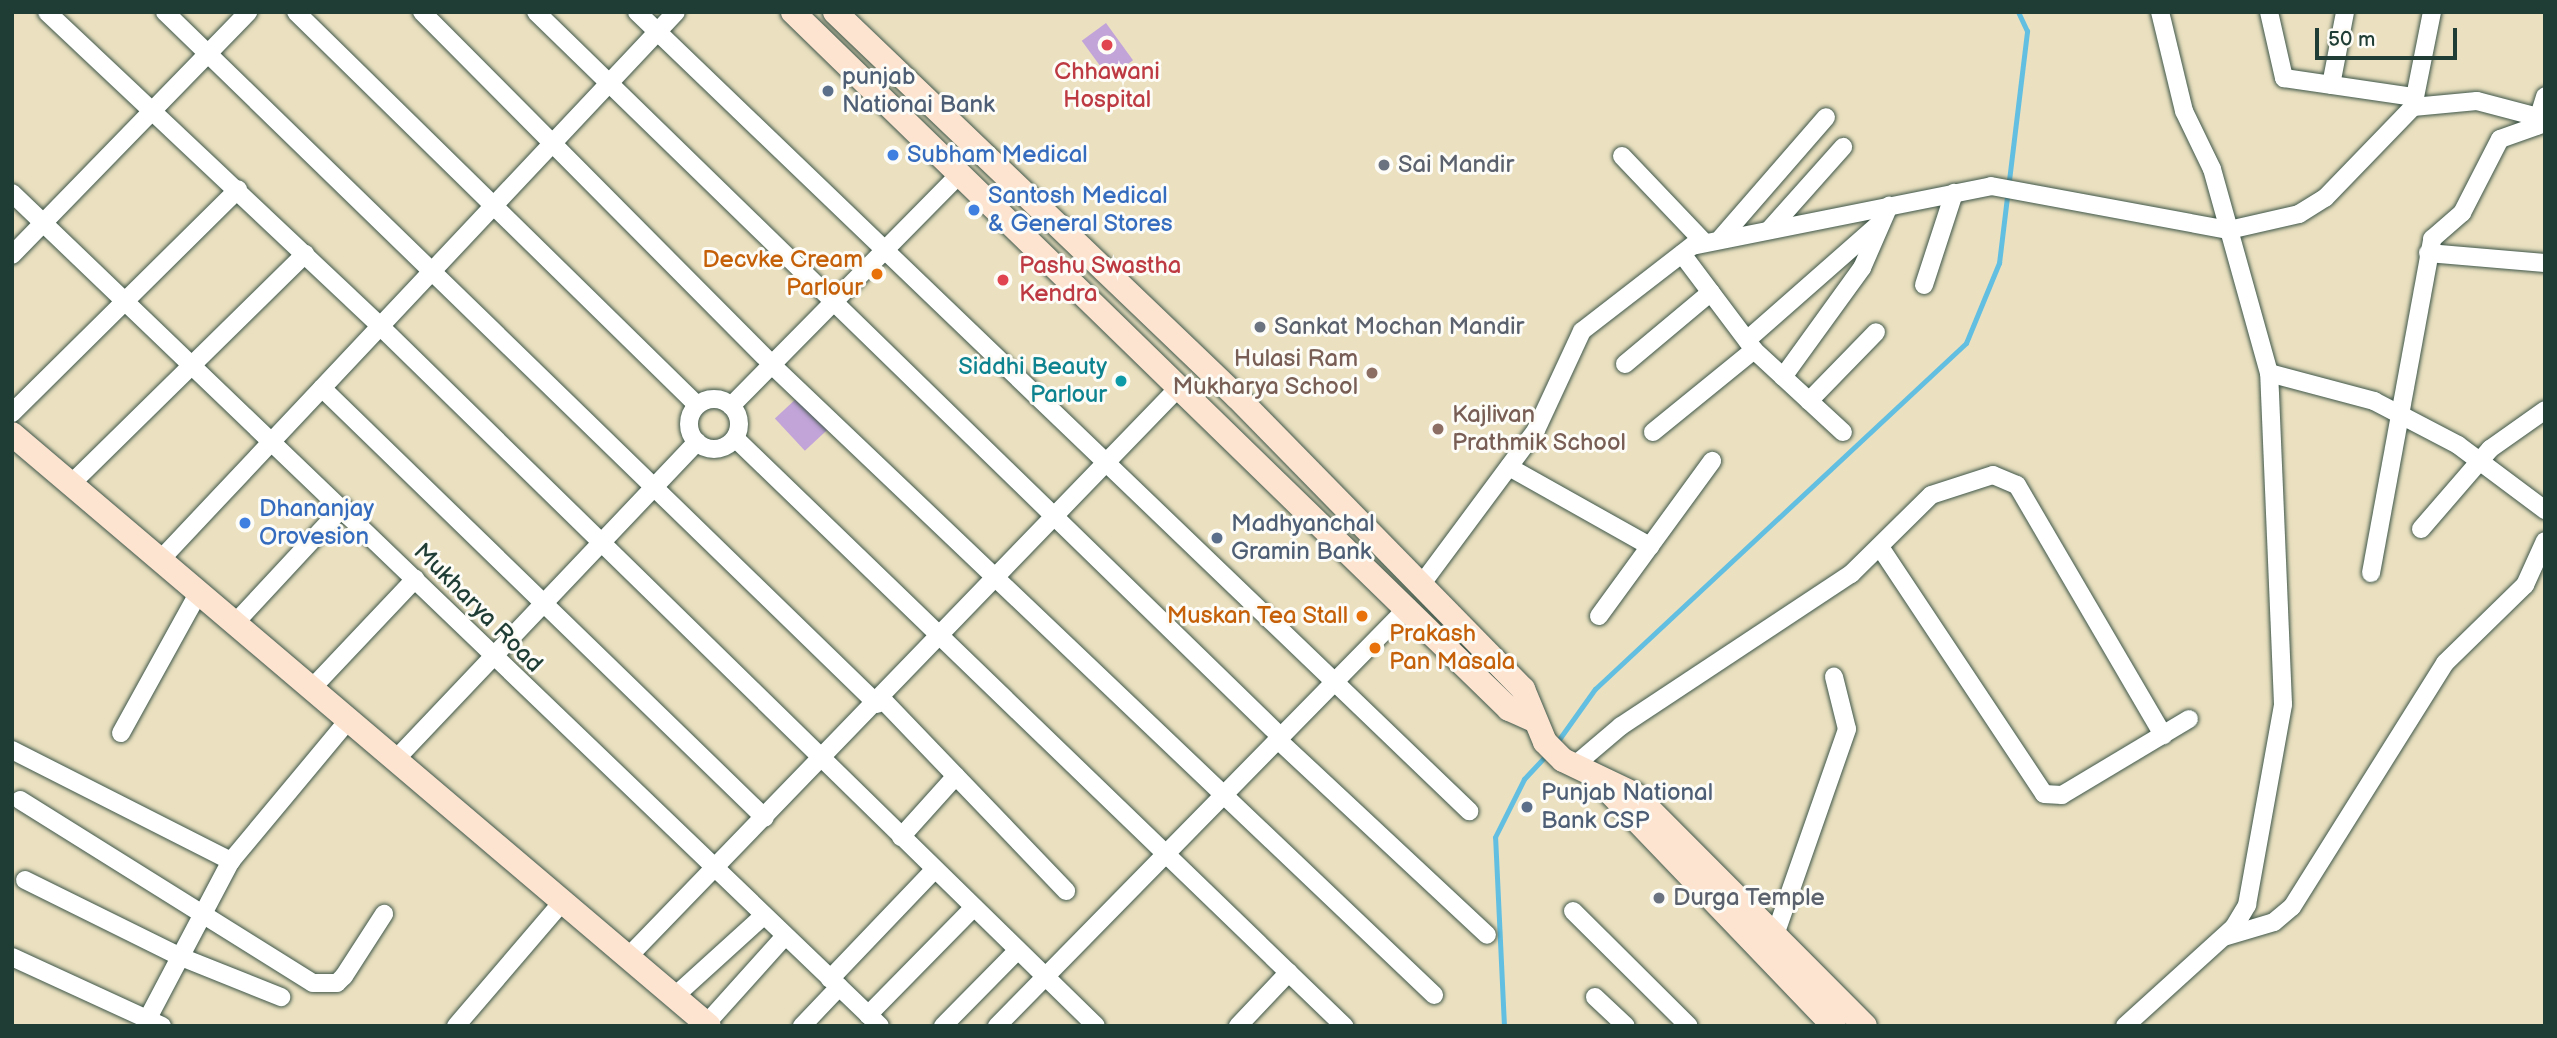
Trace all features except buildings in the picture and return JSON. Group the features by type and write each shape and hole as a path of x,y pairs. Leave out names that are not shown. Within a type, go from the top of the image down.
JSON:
{"main road":[{"path":"793,12 1409,607 1515,714 1539,731 1576,766 1829,1024"},
{"path":"835,12 1237,397 1523,689 1539,731"},
{"path":"12,434 163,557 708,1025"},
{"path":"1576,766 1634,794 1865,1026"}],"street":[{"path":"47,12 154,109 380,326 1096,1026"},
{"path":"165,12 652,490 956,776 1066,891"},
{"path":"12,255 248,12"},
{"path":"296,12 496,204 697,405"},
{"path":"422,12 772,365 1434,995"},
{"path":"536,12 831,305 1487,935"},
{"path":"637,12 882,253 1469,811"},
{"path":"163,557 676,12"},
{"path":"2124,1026 2221,938 2251,893 2282,722 2269,373 2212,169 2184,111 2160,12"},
{"path":"2269,12 2280,76 2414,102 2477,101 2540,122"},
{"path":"2331,85 2345,12"},
{"path":"1421,585 1536,430 1582,331 1682,254 1712,240 1886,213 1954,193 1991,186 2020,189 2230,230 2313,206 2414,102 2432,12"},
{"path":"2540,122 2545,96"},
{"path":"1712,240 1826,117"},
{"path":"2371,573 2428,253 2439,231 2462,213 2494,146 2540,122"},
{"path":"1770,229 1843,147"},
{"path":"1622,156 1712,240"},
{"path":"731,406 960,174"},
{"path":"12,413 127,296 238,189"},
{"name":"Mukharya Road","path":"12,193 47,219 194,360 713,871 874,1020"},
{"path":"1924,285 1954,193"},
{"path":"1653,432 1751,345 1886,213"},
{"path":"1783,377 1862,268 1886,213"},
{"path":"2428,253 2545,263"},
{"path":"72,483 194,360 305,254"},
{"path":"1682,254 1751,345 1843,432"},
{"path":"1625,364 1711,292"},
{"path":"1809,401 1876,332"},
{"path":"2269,373 2400,413 2481,461 2545,510"},
{"path":"628,957 942,638 1180,386"},
{"path":"322,388 765,818"},
{"path":"697,405 716,399 731,406 739,421 735,438"},
{"path":"697,405 689,427 697,442 712,449 735,438"},
{"path":"2421,530 2481,461 2518,424 2545,410"},
{"path":"735,438 1344,1026"},
{"path":"397,758 697,442"},
{"path":"1599,616 1712,461"},
{"path":"1509,467 1650,546"},
{"path":"1576,766 1622,726 1851,575 1941,489 1993,475 2011,479 2163,735"},
{"path":"237,621 343,507"},
{"path":"2221,938 2274,922 2292,907 2445,663 2525,585 2545,541"},
{"path":"1880,547 2044,794 2062,795 2189,719"},
{"path":"313,687 415,579"},
{"path":"121,733 200,590"},
{"path":"997,1026 1409,607"},
{"path":"1775,935 1847,729 1834,677"},
{"path":"12,957 155,1023 181,957 231,861 350,718"},
{"path":"12,750 231,861"},
{"path":"901,837 956,776"},
{"path":"20,800 313,983 327,985 344,976 384,914"},
{"path":"802,1026 834,983 934,870"},
{"path":"24,880 181,957 281,997"},
{"path":"456,1026 563,901"},
{"path":"874,1020 973,908"},
{"path":"1573,911 1689,1026"},
{"path":"675,996 762,916"},
{"path":"708,1025 784,937"},
{"path":"943,1026 1017,951"},
{"path":"1238,1026 1289,972"},
{"path":"1595,997 1626,1026"}],"waterway":[{"path":"1555,745 1595,689 1966,343 1999,263 2027,31 2018,12"},
{"path":"1504,1026 1495,837 1524,779 1546,755"}],"place":[{"name":"Chhawani Hospital","path":"1107,45"},
{"name":"punjab Nationai Bank","path":"828,91"},
{"name":"Subham Medical","path":"893,155"},
{"name":"Sai Mandir","path":"1384,165"},
{"name":"Santosh Medical & General Stores","path":"974,210"},
{"name":"Decvke Cream Parlour","path":"877,274"},
{"name":"Pashu Swastha Kendra","path":"1003,280"},
{"name":"Sankat Mochan Mandir","path":"1260,327"},
{"name":"Hulasi Ram Mukharya School","path":"1372,373"},
{"name":"Siddhi Beauty Parlour","path":"1121,381"},
{"name":"Kajlivan Prathmik School","path":"1438,429"},
{"name":"Dhananjay Orovesion","path":"245,523"},
{"name":"Madhyanchal Gramin Bank","path":"1217,538"},
{"name":"Muskan Tea Stall","path":"1362,616"},
{"name":"Prakash Pan Masala","path":"1375,648"},
{"name":"Punjab National Bank CSP","path":"1527,807"},
{"name":"Durga Temple","path":"1659,898"}]}
